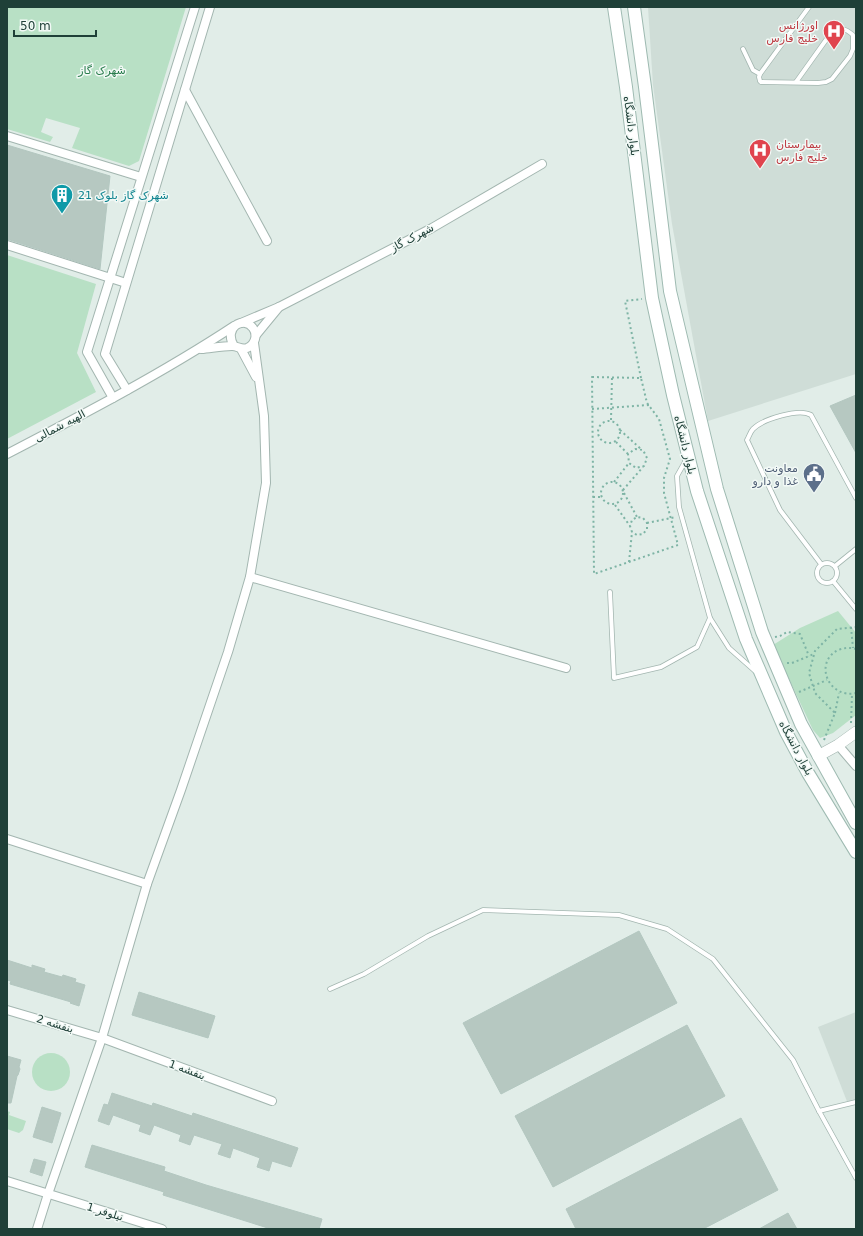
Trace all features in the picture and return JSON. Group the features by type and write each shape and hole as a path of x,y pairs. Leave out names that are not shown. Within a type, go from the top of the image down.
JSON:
{"main road":[{"name":"بلوار دانشگاه","path":"614,7 626,87 652,298 673,395 697,490 744,632 786,732 808,773 856,852"},
{"name":"بلوار دانشگاه","path":"634,7 670,291 716,489 764,637 789,697 818,756 856,823"},
{"path":"626,87 645,87"}],"street":[{"path":"113,398 87,352 195,7"},
{"path":"127,390 105,354 210,7"},
{"path":"185,90 268,241"},
{"path":"7,136 141,177"},
{"name":"شهرک گاز","path":"199,349 237,324 279,306 432,228 542,164"},
{"path":"7,245 126,283"},
{"path":"199,349 238,347 248,348 279,306"},
{"path":"37,1229 102,1038 147,884 228,652 250,577 266,483 264,416 254,328 248,324 237,324 230,332 230,340 238,347 259,381"},
{"name":"الهیه شمالی","path":"7,454 113,398 199,349"},
{"path":"250,577 566,668"},
{"path":"818,756 854,734"},
{"path":"838,745 856,766"},
{"path":"7,839 147,884"},
{"name":"بنفشه 2","path":"7,1010 102,1038"},
{"name":"بنفشه 1","path":"102,1038 272,1101"},
{"name":"نیلوفر 1","path":"7,1181 162,1229"}],"lane":[{"path":"796,82 831,33 836,29 841,28 853,34 853,49 850,56 832,78 826,82 818,83 761,82 759,79 760,74 809,7"},
{"path":"742,49 753,70 760,74"},
{"path":"821,564 780,510 747,440 752,430 762,422 772,418 798,412 808,413 811,415 856,498"},
{"path":"688,456 677,476 678,507 710,618 729,648 763,678"},
{"path":"835,566 856,549"},
{"path":"827,562 835,566 837,577 833,581 826,583 819,580 816,574 818,567 821,564 827,562"},
{"path":"833,581 856,608"},
{"path":"610,592 614,678 661,667 697,647 710,618"},
{"path":"330,989 364,974 428,936 483,910 619,915 667,929 712,959 793,1060 856,1178"},
{"path":"819,1111 856,1102"}],"path":[{"path":"641,378 592,377 594,574 678,545 664,493 664,478 670,459 659,419 649,405 641,378 625,302 652,298"},
{"path":"611,420 612,377"},
{"path":"592,409 649,405"},
{"path":"611,420 619,425 620,430 621,434 616,442 608,444 600,439 598,430 602,422 611,420"},
{"path":"592,429 598,430"},
{"path":"620,430 643,450 647,458 644,466 623,490"},
{"path":"614,482 629,463 628,454 616,442"},
{"path":"628,454 635,449 643,450"},
{"path":"629,463 636,468 644,466"},
{"path":"624,493 622,501 615,505 607,504 602,498 601,490 606,483 614,482 621,486 637,517"},
{"path":"593,497 602,498"},
{"path":"615,505 630,526 632,532 629,562"},
{"path":"647,523 681,516"},
{"path":"630,526 632,520 637,517 644,518 647,523 647,529 643,534 637,535 632,532"},
{"path":"851,627 855,648 843,648 834,652 828,660 825,670 827,680 832,687 840,692 852,694 856,693"},
{"path":"835,713 815,693 809,673 815,650 837,629 856,627"},
{"path":"764,637 780,636 787,632 800,634 809,656"},
{"path":"774,661 792,663 814,654"},
{"path":"789,697 827,680"},
{"path":"818,756 835,713 840,692"},
{"path":"852,694 854,734"}],"shaded area":[{"name":"بیمارستان خلیج فارس","path":"648,7 856,7 856,374 708,421 672,224 653,85"},
{"path":"856,1012 856,1101 848,1104 818,1027"}],"green space":[{"name":"شهرک گاز","path":"7,7 186,7 139,161 129,166 72,148 80,128 46,118 41,132 53,137 50,142 7,129"},
{"path":"7,255 96,284 77,353 96,392 7,439"},
{"path":"838,611 856,633 856,715 833,733 820,738 813,730 773,645 800,628"},
{"path":"47,1053 55,1053 62,1056 67,1061 70,1072 67,1083 62,1088 55,1091 47,1091 40,1088 35,1083 32,1076 32,1068 35,1061 40,1056"},
{"path":"7,1111 10,1112 9,1115 26,1121 23,1130 19,1133 7,1129"}],"building":[{"path":"7,145 110,176 100,269 7,239"},
{"path":"856,395 856,453 830,406"},
{"path":"639,931 677,1003 501,1094 463,1023"},
{"path":"7,960 32,968 32,965 45,969 44,972 76,979 75,982 85,985 79,1006 70,1003 71,1002 10,984 11,981 7,980"},
{"path":"139,992 215,1016 208,1038 132,1015"},
{"path":"687,1025 725,1096 553,1187 515,1116"},
{"path":"7,1056 21,1060 11,1103 7,1103"},
{"path":"112,1093 152,1106 153,1103 192,1116 193,1113 298,1148 291,1167 272,1161 269,1171 257,1167 260,1158 233,1148 230,1158 218,1154 222,1144 194,1135 190,1145 179,1141 181,1135 154,1125 150,1135 139,1131 141,1125 113,1115 109,1125 98,1121 104,1104 108,1105"},
{"path":"42,1107 61,1113 52,1143 33,1137"},
{"path":"741,1118 778,1190 703,1229 576,1229 566,1209"},
{"path":"92,1145 165,1167 164,1171 206,1185 322,1219 319,1229 271,1229 163,1195 164,1192 85,1167"},
{"path":"34,1159 46,1162 42,1176 30,1172"},
{"path":"788,1213 797,1229 759,1229"}],"place":[{"name":"اورژانس خلیج فارس","path":"834,50"},
{"name":"بیمارستان خلیج فارس","path":"760,170"},
{"name":"شهرک گاز بلوک 21","path":"62,214"},
{"name":"معاونت غذا و دارو","path":"814,494"}]}
